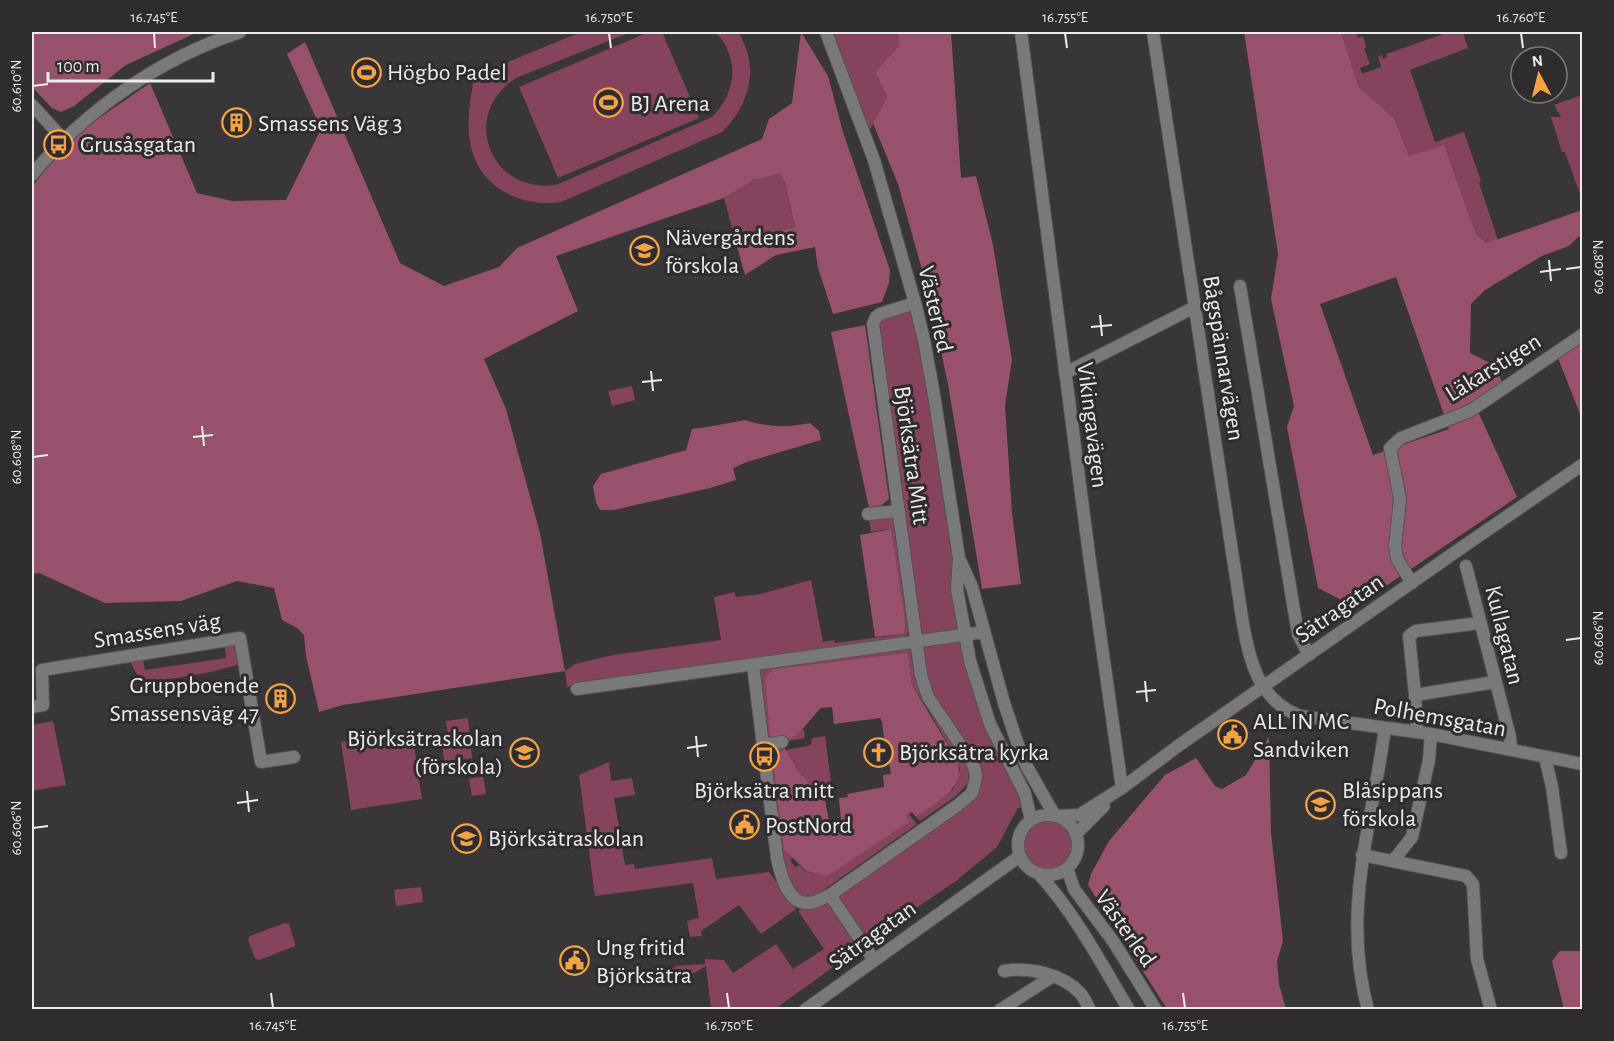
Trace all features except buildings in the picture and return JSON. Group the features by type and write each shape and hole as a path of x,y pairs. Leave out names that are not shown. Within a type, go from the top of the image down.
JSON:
{"street":[{"path":"32,175 64,140 132,84 220,38 240,32"},
{"name":"Västerled","path":"818,32 843,78"},
{"name":"Västerled","path":"826,32 874,160 924,340 959,558 957,589 970,661 990,724 1025,794 1031,820"},
{"name":"Vikingavägen","path":"1021,32 1122,788"},
{"name":"Bågspännarvägen","path":"1152,32 1247,644 1254,669 1263,688"},
{"path":"32,105 64,140"},
{"path":"1240,286 1298,634 1309,655"},
{"name":"Björksätra Mitt","path":"753,665 777,858 786,886 793,896 804,903 830,895 972,793 976,778 972,762 932,705 924,689 873,324 880,314 915,303"},
{"path":"1065,373 1195,307"},
{"name":"Läkarstigen","path":"1412,583 1397,559 1395,546 1400,499 1390,448 1401,438 1470,411 1582,335"},
{"name":"Sätragatan","path":"1054,816 1079,815 1122,788 1172,750 1582,465"},
{"path":"868,514 899,512"},
{"name":"Västerled","path":"959,558 972,587 1004,704 1026,767 1054,816"},
{"name":"Kullagatan","path":"1466,566 1510,737 1511,750"},
{"path":"1417,732 1409,636 1416,632 1480,623"},
{"path":"577,689 984,632"},
{"name":"Smassens väg","path":"32,707 43,705 42,670 240,639 261,762 294,757"},
{"path":"1415,695 1495,682"},
{"name":"Polhemsgatan","path":"1263,688 1287,710 1300,716 1431,734 1582,764"},
{"path":"1368,1010 1356,927 1357,902 1362,855 1385,728"},
{"path":"1393,861 1412,837 1429,760 1431,734"},
{"path":"762,745 782,742"},
{"path":"1545,757 1552,788 1561,853"},
{"name":"Sätragatan","path":"1076,834 1122,788"},
{"path":"1039,816 1054,816 1065,820 1076,834 1077,852 1067,868 1059,873 1040,874 1028,867 1019,850 1021,830 1039,816"},
{"name":"Sätragatan","path":"805,1010 965,893 1019,850"},
{"path":"1362,855 1466,876 1471,879 1475,892 1477,959 1491,1010"},
{"name":"Västerled","path":"1067,868 1074,889 1113,942 1156,1010"},
{"name":"Västerled","path":"1040,874 1077,921 1129,1010"},
{"path":"830,895 874,960"},
{"path":"1004,971 1017,969 1061,978 1080,993 1090,1010"},
{"path":"1000,1010 1053,976"}],"shaded area":[{"path":"32,32 198,32 126,65 74,106 61,112 52,108 32,87"},
{"path":"581,32 631,32 516,78 499,94 489,112 486,130 490,149 499,165 514,177 533,185 556,185 712,117 727,97 732,74 729,52 715,32 738,32 745,45 750,71 745,97 732,121 722,132 561,202 530,201 502,191 481,171 470,142 469,109 474,76"},
{"name":"BJ Arena","path":"649,32 662,32 699,118 558,178 519,87"},
{"path":"801,32 828,76 843,132 890,270 889,283 882,302 833,314 818,268 815,247 776,255 745,275 736,243 795,227 785,182 780,173 753,180 724,198 556,256 578,311 484,359 506,409 540,533 565,671 343,705 319,712 306,656 304,635 297,628 282,620 274,588 237,581 181,601 105,603 39,573 32,574 32,187 45,170 89,125 150,83 197,193 232,201 286,200 321,129 287,54 305,42 400,263 444,286 499,267 517,248 762,139 769,119 792,103"},
{"path":"818,32 898,32 900,46 875,72 887,97 866,137 843,78"},
{"path":"898,32 951,32 961,178 976,176 993,245 1012,360 1005,405 1012,513 1021,584 982,589 939,342 898,184 873,123 887,97 875,72 899,46"},
{"path":"1244,32 1341,32 1359,88 1394,118 1409,156 1444,145 1476,234 1487,243 1582,210 1582,236 1569,246 1542,256 1485,290 1471,304 1470,353 1496,366 1504,388 1476,407 1517,497 1355,607 1318,588 1287,427 1294,406 1271,299 1278,254","holes":["1396,277 1449,429 1373,455 1320,304"]},
{"path":"1341,32 1356,32 1358,38 1363,36 1366,47 1364,48 1370,64 1360,68 1362,74 1381,67 1378,57 1382,55 1383,59 1387,57 1386,54 1449,32 1463,32 1468,48 1410,70 1435,142 1464,132 1498,240 1488,243 1476,234 1444,146 1409,156 1394,118 1359,89"},
{"path":"1582,95 1582,200 1565,152 1562,152 1551,117 1561,117 1554,105 1569,105 1569,100"},
{"path":"781,173 795,227 736,243 724,198 751,181"},
{"path":"915,303 970,661 1029,806 1018,808 997,847 956,881 775,1009 711,1009 706,966 677,983 668,971 677,966 705,964 705,959 724,960 733,973 776,944 793,969 824,949 798,911 969,800 976,778 928,697 873,324"},
{"path":"865,325 889,499 882,505 869,508 831,332"},
{"path":"1582,335 1582,419 1556,353"},
{"path":"632,386 635,400 612,406 608,391"},
{"path":"745,420 778,426 810,423 819,431 821,440 733,468 736,480 614,510 600,510 593,486 601,474 686,450 692,429"},
{"path":"892,512 909,631 904,640 567,687 565,671 575,664 613,655 721,640 714,597 734,592 736,597 760,594 811,580 823,642 834,640 835,643 904,634 890,529 871,532 868,514"},
{"path":"891,529 905,620 904,634 875,637 860,535"},
{"path":"224,640 229,640 242,653 244,663 211,672 142,684 127,656 142,654 145,670 226,658"},
{"path":"911,643 917,683 930,709 928,710 912,685 908,654 773,669 782,742 786,750 784,848 793,858 790,860 795,867 799,865 805,871 909,820 906,816 909,814 917,824 805,903 786,886 753,665"},
{"path":"908,653 912,685 957,760 958,779 940,800 916,817 912,812 906,816 910,821 827,876 805,870 784,849 772,753 786,750 799,772 825,800 829,821 841,821 839,798 848,797 847,794 884,787 883,775 891,774 887,762 882,722 880,718 834,724 832,707 821,708 795,736 771,744 765,678 773,669"},
{"path":"931,710 968,767 969,782 956,796 920,821 916,817 953,789 960,769 929,711"},
{"path":"468,718 472,758 444,761 442,742 449,740 446,721"},
{"path":"53,721 66,785 32,791 32,725"},
{"path":"804,729 805,738 782,742"},
{"path":"412,731 422,799 351,810 341,742"},
{"path":"825,736 832,790 830,790 831,799 825,800 799,772 786,750 811,745 812,738"},
{"path":"1269,737 1271,833 1283,941 1277,961 1279,984 1286,1009 1167,1009 1088,885 1091,874 1109,841 1165,775 1196,758 1215,786 1222,789 1246,775"},
{"path":"609,762 611,781 632,778 635,795 614,798 625,865 634,864 635,869 712,858 716,879 769,872 796,909 761,934 739,905 701,931 702,936 690,937 687,921 699,918 693,883 595,896 579,775"},
{"path":"483,776 486,794 472,796 469,779"},
{"path":"1048,815 1065,820 1073,828 1078,845 1073,862 1065,870 1048,875 1031,870 1023,862 1018,845 1023,828 1031,820"},
{"path":"421,887 423,902 396,906 394,890"},
{"path":"285,923 289,924 295,946 259,960 255,958 248,940 250,936"},
{"path":"1560,951 1582,951 1582,1009 1564,1009 1552,961"}],"place":[{"name":"Högbo Padel","path":"366,72"},
{"name":"BJ Arena","path":"609,103"},
{"name":"Smassens Väg 3","path":"237,123"},
{"name":"Grusåsgatan","path":"59,144"},
{"name":"Nävergårdens förskola","path":"644,251"},
{"name":"Gruppboende Smassensväg 47","path":"280,699"},
{"name":"ALL IN MC Sandviken","path":"1232,735"},
{"name":"Björksätraskolan (förskola)","path":"524,752"},
{"name":"Björksätra kyrka","path":"878,752"},
{"name":"Björksätra mitt","path":"764,757"},
{"name":"Blåsippans förskola","path":"1321,804"},
{"name":"PostNord","path":"744,825"},
{"name":"Björksätraskolan","path":"467,838"},
{"name":"Ung fritid Björksätra","path":"575,961"}]}
